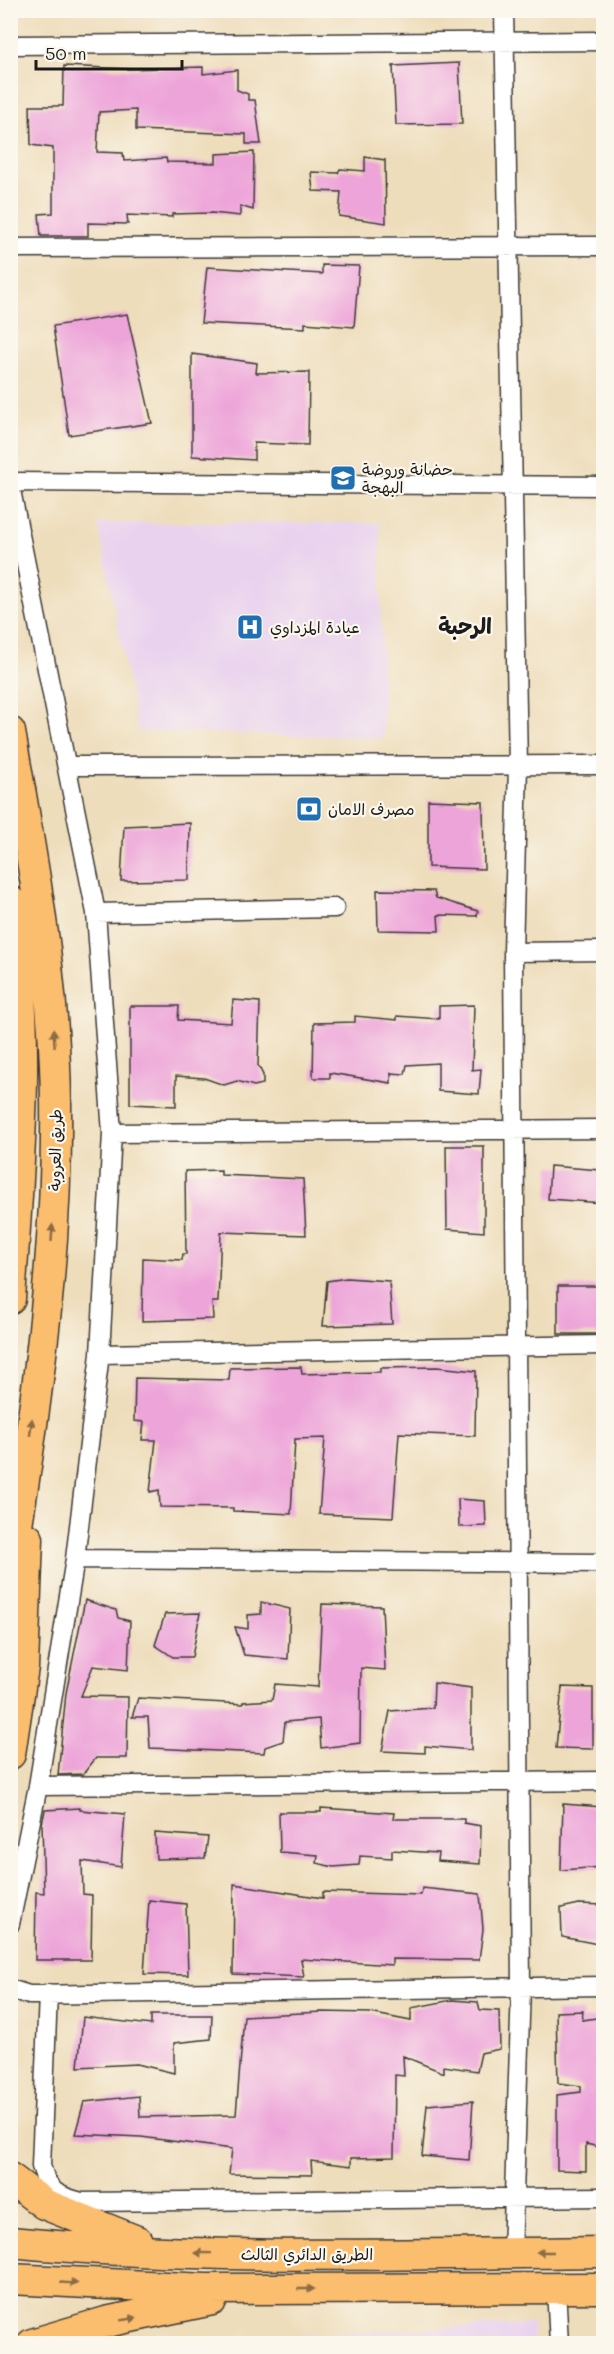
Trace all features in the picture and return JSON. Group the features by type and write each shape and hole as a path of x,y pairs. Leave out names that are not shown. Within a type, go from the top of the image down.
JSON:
{"highway":[{"name":"طريق العروبة","path":"10,732 48,965 57,1132 51,1249 24,1484 10,1568"},
{"name":"طريق العروبة","path":"10,901 16,933 21,1021 21,1131 10,1299"},
{"path":"10,1754 23,1667 27,1606 29,1551 24,1484"},
{"path":"10,2178 44,2204 89,2224 171,2253"},
{"name":"الطريق الدائري الثالث","path":"10,2242 171,2253 311,2255 603,2252"},
{"path":"10,2279 164,2288 603,2288"},
{"path":"32,2343 106,2322 259,2289"}],"street":[{"path":"504,10 518,766 513,952 521,1988 512,2253"},
{"path":"10,45 603,41"},
{"path":"10,248 603,246"},
{"path":"10,1924 38,1786 75,1559 100,1354 112,1133 96,913 10,484 603,486"},
{"path":"67,766 603,765"},
{"path":"96,913 335,908"},
{"path":"513,952 603,951"},
{"path":"112,1133 603,1129"},
{"path":"100,1354 603,1345"},
{"path":"75,1559 603,1563"},
{"path":"38,1786 603,1781"},
{"path":"10,1989 29,1995 603,1986"},
{"path":"48,1994 41,2166 47,2185 60,2196 81,2202 603,2197"},
{"path":"556,2288 559,2343"}],"shaded area":[{"name":"عيادة المزداوي","path":"98,523 380,523 383,738 138,731"},
{"path":"533,2324 533,2343 147,2343"}],"building":[{"path":"459,63 462,124 396,125 393,66"},
{"path":"64,66 129,69 203,67 203,74 237,70 237,90 248,94 248,100 255,100 261,144 246,144 246,134 136,130 136,110 99,112 97,152 123,153 124,161 166,158 167,162 216,163 216,154 254,152 253,210 240,206 240,216 212,213 172,214 172,217 127,215 128,224 88,223 88,236 41,236 39,214 53,213 53,148 31,145 30,106 63,106"},
{"path":"365,157 385,160 386,223 339,216 341,192 313,191 311,172 338,173 340,169 365,171"},
{"path":"322,265 359,266 354,327 305,323 305,328 201,323 207,267 322,274"},
{"path":"127,314 152,423 69,435 53,326"},
{"path":"192,354 257,363 256,373 309,372 308,445 254,443 254,460 192,456"},
{"path":"428,800 483,802 484,869 428,867"},
{"path":"190,823 189,880 121,881 124,826"},
{"path":"377,890 434,891 436,898 478,911 477,916 438,915 439,931 378,930"},
{"path":"233,1000 260,1002 258,1065 263,1075 263,1084 254,1086 237,1081 224,1085 204,1078 176,1076 176,1106 130,1104 130,1006 179,1006 178,1020 231,1023"},
{"path":"474,1005 472,1070 481,1069 479,1094 438,1091 438,1063 407,1065 405,1074 391,1073 391,1083 330,1073 330,1078 313,1078 314,1023 355,1022 355,1016 397,1020 397,1016 439,1019 439,1006"},
{"path":"446,1146 484,1146 484,1232 447,1229"},
{"path":"550,1166 600,1170 603,1203 548,1199"},
{"path":"221,1170 221,1175 303,1179 306,1235 221,1232 218,1302 212,1302 213,1319 142,1321 143,1258 182,1260 183,1254 186,1254 185,1171"},
{"path":"347,1278 389,1281 392,1324 323,1326 327,1281"},
{"path":"558,1286 603,1286 603,1334 558,1334"},
{"path":"301,1367 302,1374 380,1372 380,1368 437,1367 476,1371 475,1436 399,1433 393,1517 319,1514 325,1438 295,1439 291,1514 233,1511 233,1508 160,1507 159,1490 150,1492 156,1440 142,1440 144,1422 134,1421 135,1378 229,1380 230,1368"},
{"path":"458,1499 485,1501 486,1526 459,1527"},
{"path":"85,1600 116,1610 118,1618 130,1621 128,1670 93,1666 81,1696 128,1697 127,1758 96,1758 83,1774 58,1775 66,1693"},
{"path":"261,1602 290,1609 288,1659 244,1655 235,1627 248,1629 248,1615 261,1614"},
{"path":"322,1604 382,1606 385,1670 361,1668 360,1743 321,1748 319,1719 285,1722 283,1741 265,1747 264,1753 150,1748 148,1717 132,1717 138,1698 243,1704 243,1702 272,1700 275,1684 318,1687"},
{"path":"200,1613 192,1657 173,1657 155,1645 165,1614"},
{"path":"434,1683 471,1688 471,1750 425,1746 425,1753 382,1751 390,1711 433,1708"},
{"path":"562,1687 593,1688 593,1749 556,1748"},
{"path":"563,1804 603,1807 603,1867 561,1870"},
{"path":"80,1808 80,1810 125,1814 121,1867 82,1861 83,1894 92,1895 91,1960 35,1960 36,1892 44,1893 42,1824 45,1810"},
{"path":"321,1808 394,1813 393,1819 464,1819 464,1823 481,1826 480,1864 437,1861 438,1853 392,1850 392,1858 360,1856 359,1865 333,1867 317,1863 318,1855 280,1852 279,1812 321,1812"},
{"path":"155,1833 208,1837 205,1858 156,1859"},
{"path":"234,1884 323,1898 323,1892 421,1895 422,1888 480,1894 483,1929 479,1960 392,1959 392,1965 301,1959 304,1977 233,1974"},
{"path":"149,1900 186,1904 188,1975 144,1974"},
{"path":"579,1904 603,1905 603,1945 562,1937 561,1908"},
{"path":"452,2000 478,2002 480,2010 499,2011 500,2049 481,2053 477,2071 444,2066 444,2073 403,2056 404,2076 395,2075 394,2157 351,2158 351,2166 311,2161 312,2175 229,2174 232,2149 141,2137 75,2134 84,2102 139,2096 140,2117 236,2115 244,2016 322,2012 370,2013 411,2021 411,2008"},
{"path":"583,2011 582,2020 603,2017 603,2148 586,2144 586,2171 557,2170 557,2095 581,2092 581,2086 558,2083 556,2012"},
{"path":"151,2015 212,2015 211,2039 174,2043 174,2073 137,2064 78,2067 83,2017 151,2025"},
{"path":"473,2101 469,2160 422,2156 427,2105"}],"place":[{"name":"حضانة وروضة البهجة","path":"343,478"},
{"name":"عيادة المزداوي","path":"250,627"},
{"name":"مصرف الامان","path":"309,809"}],"district":[{"name":"الرحبة","path":"465,626"}]}
